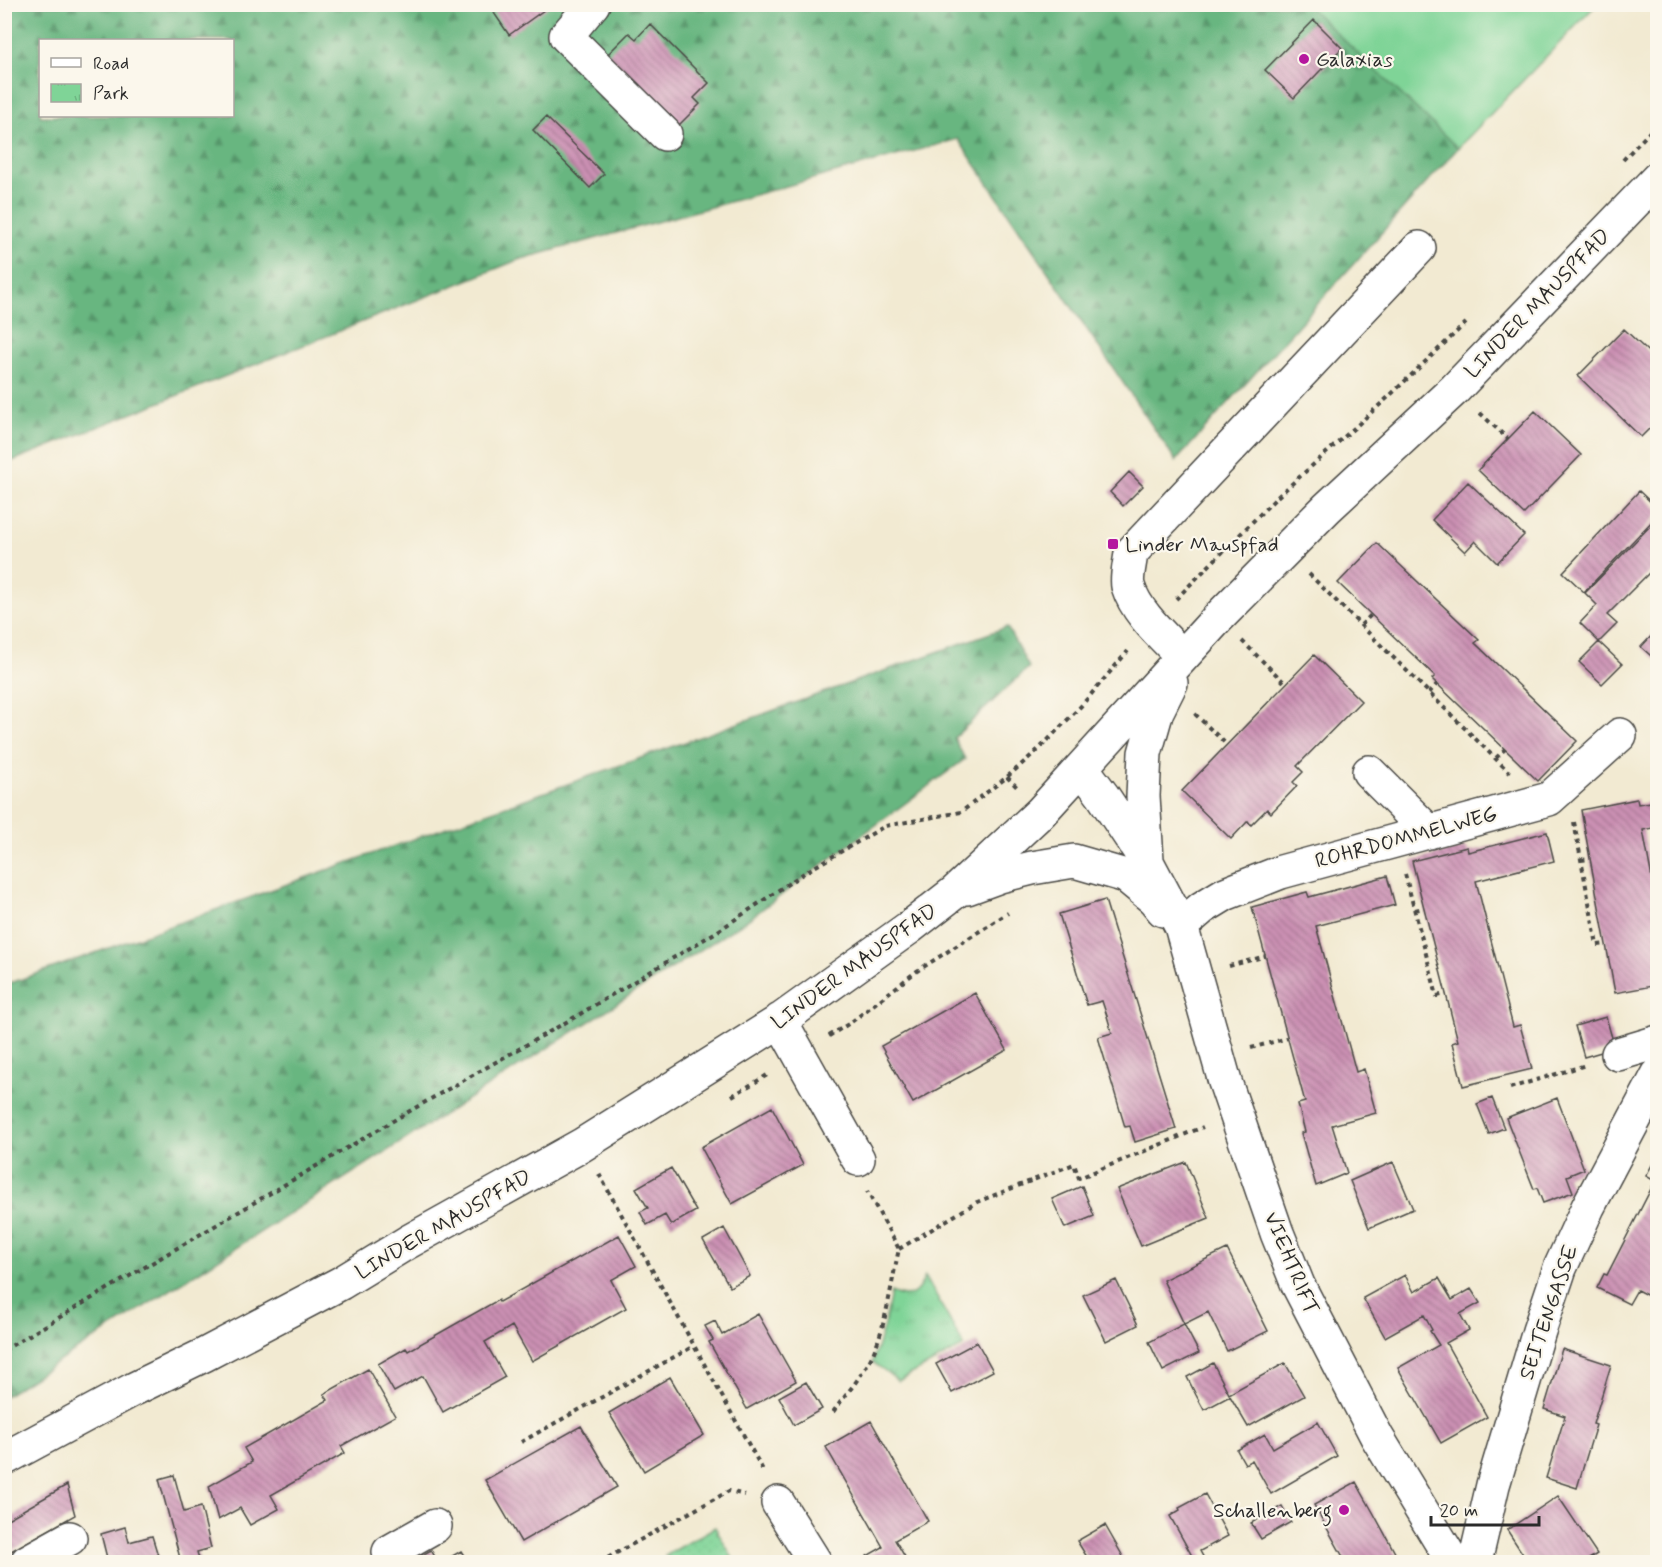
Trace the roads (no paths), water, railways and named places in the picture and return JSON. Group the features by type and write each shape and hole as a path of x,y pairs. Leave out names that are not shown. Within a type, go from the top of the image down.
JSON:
{"street":[{"path":"593,4 567,36 664,134"},
{"name":"LINDER MAUSPFAD","path":"4,1459 134,1389 341,1283 408,1242 582,1145 780,1020 910,927 955,892 1041,812 1218,618 1327,508 1455,389 1658,178"},
{"path":"1182,656 1151,624 1140,609 1128,585 1131,554 1419,248"},
{"name":"VIEHTRIFT","path":"1147,862 1143,796 1145,753 1157,711 1182,656"},
{"name":"ROHRDOMMELWEG","path":"1183,933 1202,908 1225,894 1281,872 1549,799 1620,735"},
{"name":"VIEHTRIFT","path":"1082,768 1147,862 1183,933 1217,1057 1277,1233 1298,1285 1377,1437 1453,1563"},
{"path":"1369,772 1429,832"},
{"name":"VIEHTRIFT","path":"955,892 1000,876 1074,861 1126,876 1154,899 1183,933"},
{"path":"780,1020 858,1159"},
{"path":"1618,1054 1658,1042"},
{"name":"SEITENGASSE","path":"1475,1563 1493,1485 1560,1268 1588,1207 1658,1075"},
{"path":"778,1503 815,1563"},
{"path":"395,1563 389,1552 435,1526"},
{"path":"27,1563 70,1538"}],"place":[{"name":"Galaxias","path":"1304,59"},
{"name":"Linder Mauspfad","path":"1113,544"},
{"name":"Schallenberg","path":"1344,1510"}]}
